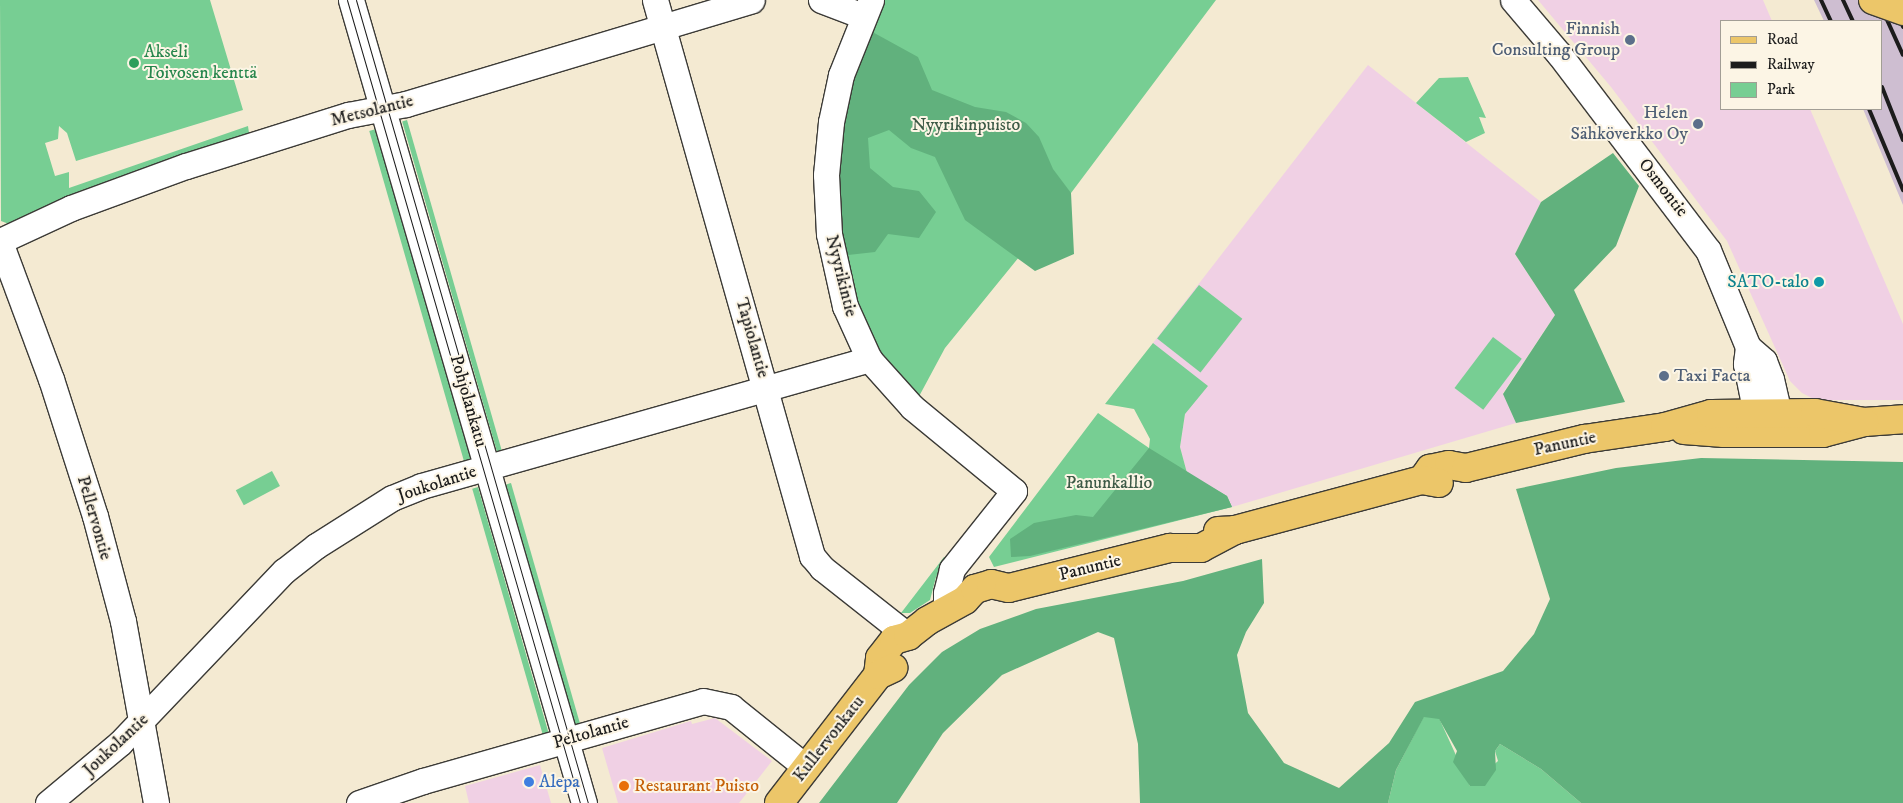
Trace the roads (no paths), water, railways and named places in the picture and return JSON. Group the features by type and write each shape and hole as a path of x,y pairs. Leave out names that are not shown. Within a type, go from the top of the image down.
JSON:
{"main road":[{"path":"1873,0 1903,11"},
{"name":"Panuntie","path":"955,605 988,603 1009,588 1170,548 1201,548 1235,530 1422,480 1430,469 1450,465 1466,468 1584,439 1665,427 1711,414 1768,420 1823,433 1864,422 1903,420"},
{"path":"908,636 955,605"},
{"name":"Kullervonkatu","path":"779,803 878,675 894,667 901,658 907,650 908,636"}],"street":[{"name":"Pohjolankatu","path":"351,0 584,803"},
{"name":"Tapiolantie","path":"655,0 814,560 908,636"},
{"name":"Metsolantie","path":"0,241 134,184 348,115 382,108 752,0"},
{"path":"821,0 867,8"},
{"name":"Osmontie","path":"1513,0 1559,54 1697,232 1715,262 1748,347 1746,364 1768,420"},
{"name":"Nyyrikintie","path":"867,8 841,75 831,122 826,175 829,234 845,306 869,359 912,407 1014,491 952,569 946,593 955,605"},
{"name":"Pellervontie","path":"0,241 51,379 95,516 123,621 156,803"},
{"name":"Joukolantie","path":"48,803 141,722 278,578 316,546 392,498 487,468 869,359"},
{"name":"Peltolantie","path":"359,803 423,781 565,740 712,701 731,707 807,768"}],"tram line":[{"path":"347,0 580,803"},
{"path":"356,0 588,803"}],"railway":[{"path":"1821,0 1831,20"},
{"path":"1843,0 1853,20"},
{"path":"1878,0 1903,55"},
{"path":"1890,0 1903,27"},
{"path":"1883,90 1903,140"},
{"path":"1869,110 1903,190"}],"place":[{"name":"Finnish Consulting Group","path":"1630,40"},
{"name":"Akseli Toivosen kenttä","path":"134,63"},
{"name":"Helen Sähköverkko Oy","path":"1698,124"},
{"name":"SATO-talo","path":"1819,282"},
{"name":"Taxi Facta","path":"1664,376"},
{"name":"Alepa","path":"529,782"},
{"name":"Restaurant Puisto","path":"624,786"}],"park label":[{"name":"Nyyrikinpuisto","path":"966,125"},
{"name":"Panunkallio","path":"1109,483"}]}
